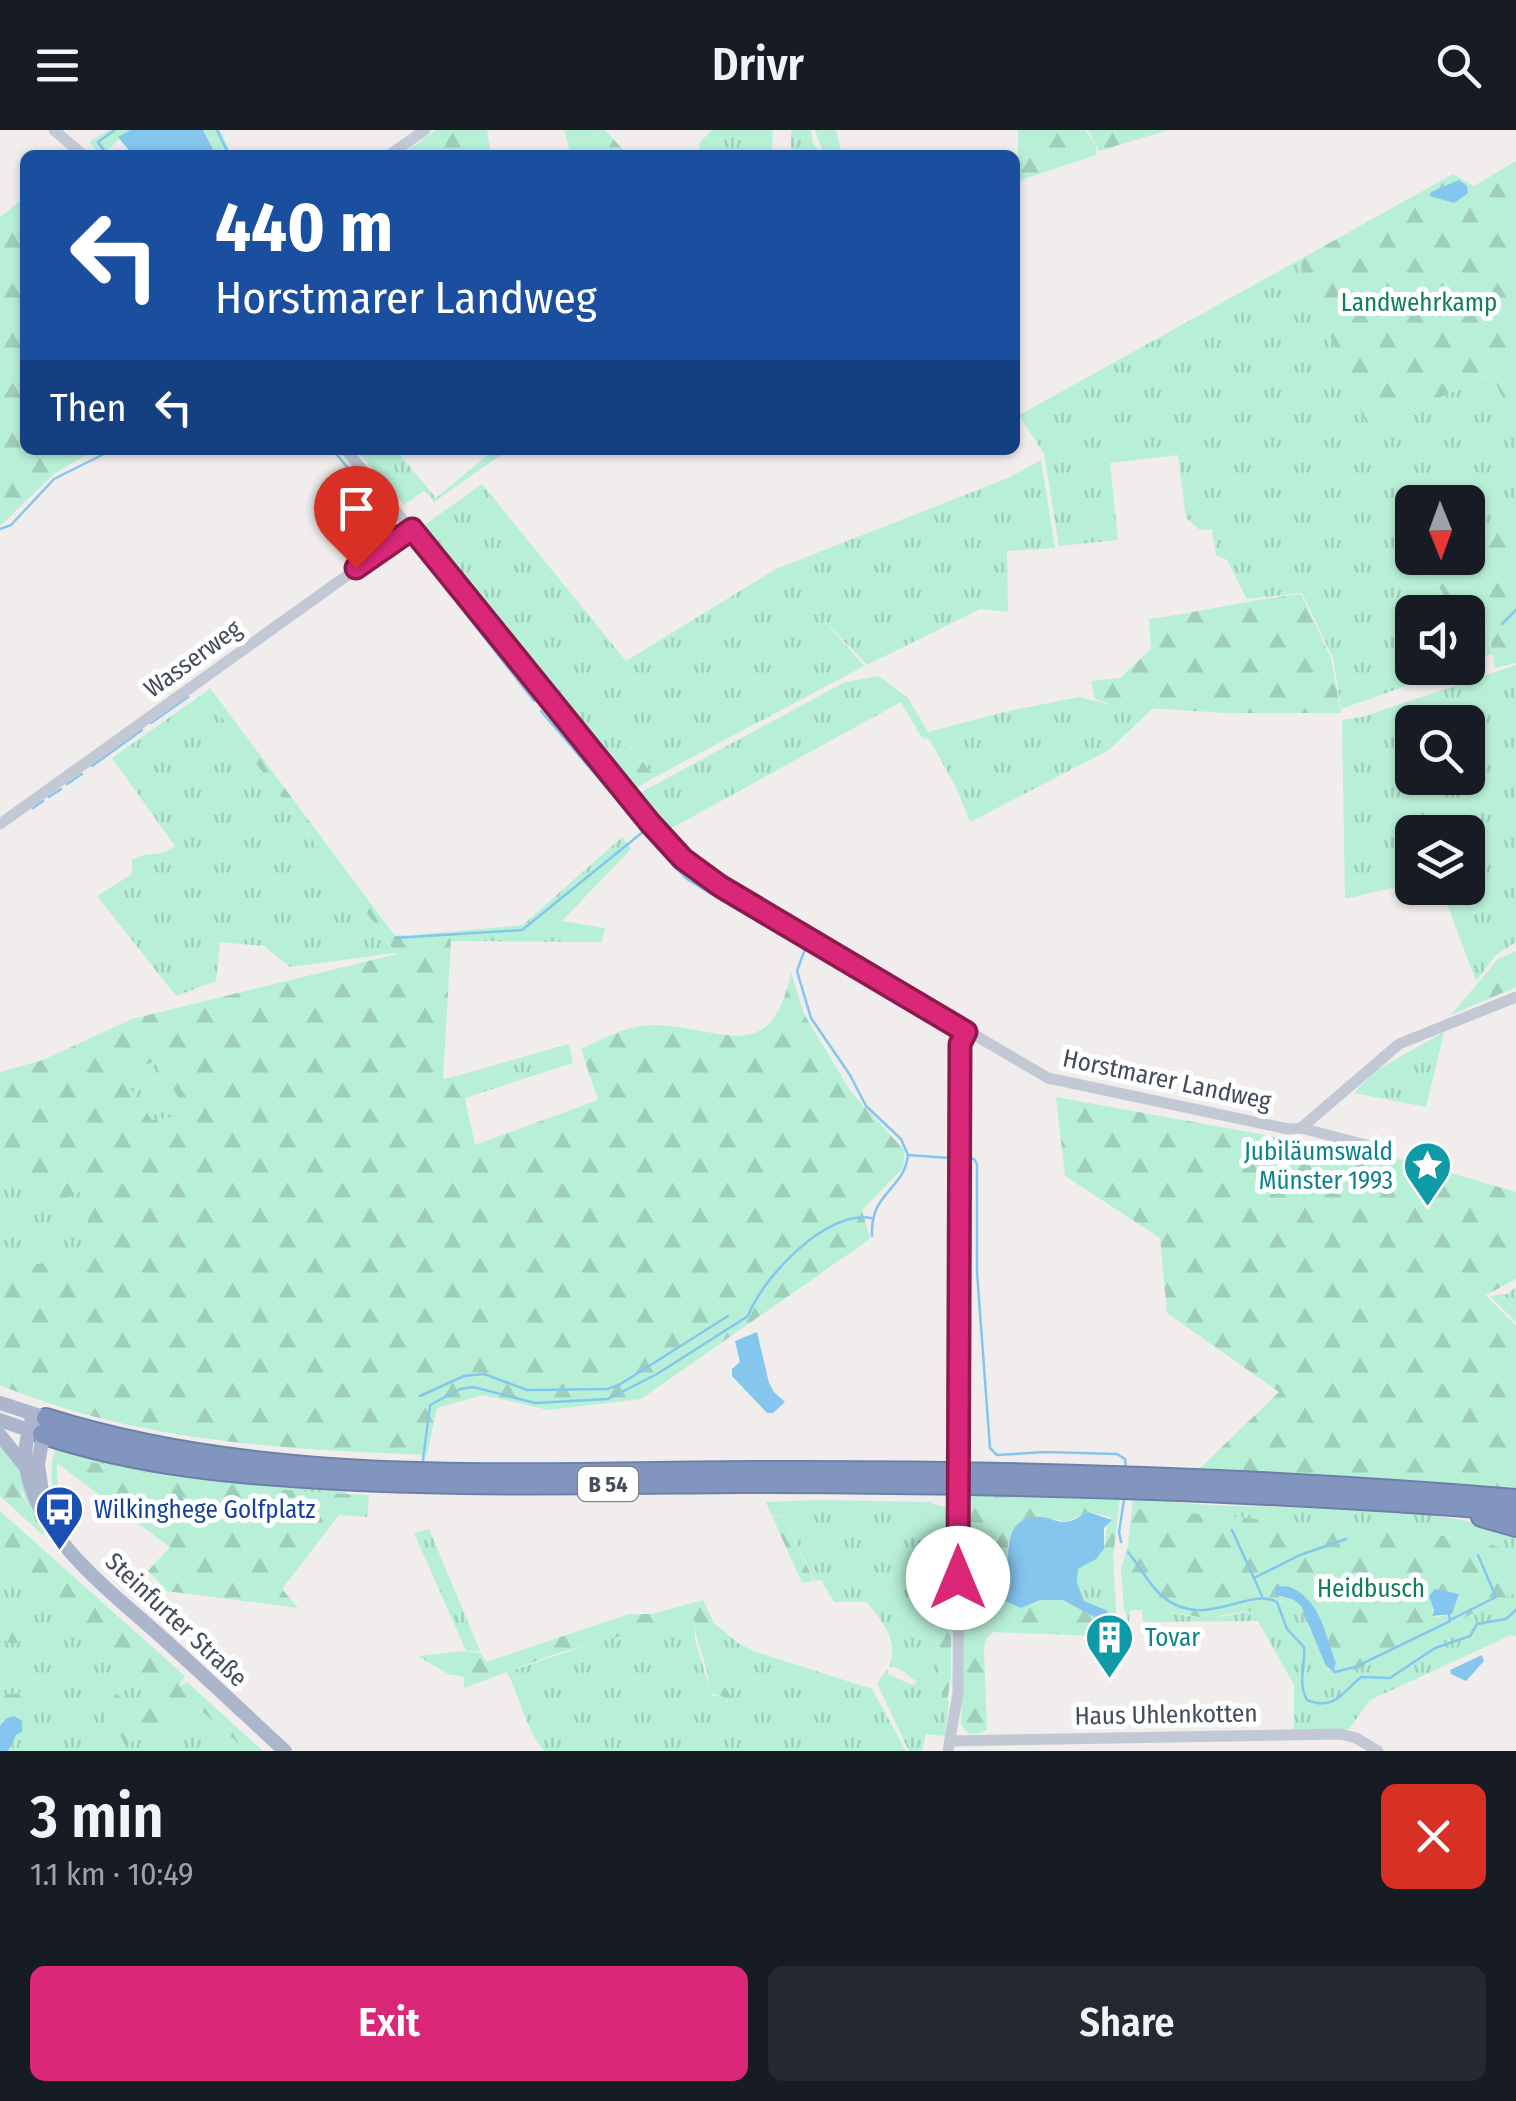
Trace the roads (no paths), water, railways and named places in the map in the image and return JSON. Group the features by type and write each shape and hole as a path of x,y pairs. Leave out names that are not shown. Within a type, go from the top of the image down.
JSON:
{"highway":[{"name":"B 54","path":"38,1424 263,1462 346,1468 1078,1474 1315,1484 1516,1499"},
{"name":"B 54","path":"38,1424 109,1453 183,1466 367,1482 1003,1485 1382,1501 1516,1512"},
{"path":"1382,1501 1516,1526"}],"main road":[{"name":"B 54","path":"0,1403 38,1424"},
{"name":"B 54","path":"0,1420 38,1424"},
{"name":"Steinfurter Straße","path":"38,1424 27,1470 45,1514 67,1546 285,1751"},
{"name":"Steinfurter Straße","path":"38,1424 38,1472 45,1514"},
{"path":"0,1435 27,1470"}],"street":[{"path":"54,130 76,150"},
{"path":"396,150 424,130"},
{"name":"Horstmarer Landweg","path":"350,455 650,823 683,859 745,902 1034,1072 1066,1084 1288,1129 1300,1128 1389,1152"},
{"name":"Wasserweg","path":"0,824 412,529"},
{"path":"1300,1128 1399,1044 1516,996"},
{"name":"Haus Uhlenkotten","path":"966,1032 960,1044 958,1693 949,1746 1341,1734 1378,1751"}],"water":[{"path":"131,130 203,130 213,150 129,150 118,137"},
{"path":"1459,180 1467,186 1468,193 1454,203 1430,196 1431,192"},
{"path":"757,1332 769,1383 785,1402 773,1413 767,1413 732,1376 732,1369 740,1362 735,1341"},
{"path":"175,1495 183,1498 183,1514 175,1517 167,1514 164,1506 167,1498"},
{"path":"1088,1512 1112,1520 1104,1528 1104,1549 1096,1559 1078,1569 1077,1583 1084,1601 1110,1615 1098,1619 1063,1600 1040,1600 1021,1608 1005,1601 999,1579 1007,1571 1009,1542 1015,1527 1030,1518 1066,1522"},
{"path":"1287,1586 1307,1599 1320,1618 1336,1663 1333,1671 1326,1666 1301,1606 1276,1595 1276,1587"},
{"path":"1435,1589 1459,1594 1452,1614 1432,1616 1429,1596"},
{"path":"1482,1655 1484,1661 1466,1681 1451,1674 1450,1670"},
{"path":"14,1716 22,1721 22,1732 16,1735 8,1751 0,1751 0,1726"}],"waterway":[{"path":"104,150 98,142 115,130"},
{"path":"217,130 227,150"},
{"path":"0,529 11,525 54,479 102,455"},
{"path":"337,455 396,526"},
{"path":"412,545 534,701"},
{"path":"1502,624 1516,610"},
{"path":"151,723 188,697"},
{"path":"541,711 671,863 711,894"},
{"path":"92,766 142,730"},
{"path":"67,784 82,774"},
{"path":"49,797 61,789"},
{"path":"33,808 43,801"},
{"path":"395,938 522,930 644,831"},
{"path":"719,898 805,949 797,971 811,1018 866,1106 901,1139 908,1155 949,1158"},
{"path":"872,1236 876,1209 900,1177 908,1155"},
{"path":"969,1158 977,1164 977,1272 990,1448 997,1455 1117,1454 1125,1459 1126,1468"},
{"path":"423,1460 430,1405 460,1389 473,1387 535,1403 608,1399 657,1374 748,1316 767,1283 816,1235 853,1218 871,1218"},
{"path":"420,1396 464,1376 484,1374 527,1390 607,1389 728,1316"},
{"path":"1121,1542 1124,1500"},
{"path":"1232,1530 1262,1596"},
{"path":"1254,1578 1300,1555 1346,1539"},
{"path":"1128,1552 1157,1591 1178,1606 1210,1610 1253,1599 1277,1602 1287,1629 1304,1647 1303,1687 1307,1700 1316,1703 1337,1699 1361,1677 1390,1678 1435,1648 1470,1636 1477,1624 1506,1619 1516,1610"},
{"path":"1450,1620 1496,1597 1478,1555"},
{"path":"1331,1668 1335,1672 1355,1667 1450,1621 1449,1615"}],"place":[{"name":"Jubiläumswald Münster 1993","path":"1428,1208"},
{"name":"Wilkinghege Golfplatz","path":"59,1552"},
{"name":"Tovar","path":"1110,1680"}],"park label":[{"name":"Landwehrkamp","path":"1419,303"},
{"name":"Heidbusch","path":"1371,1589"}]}
